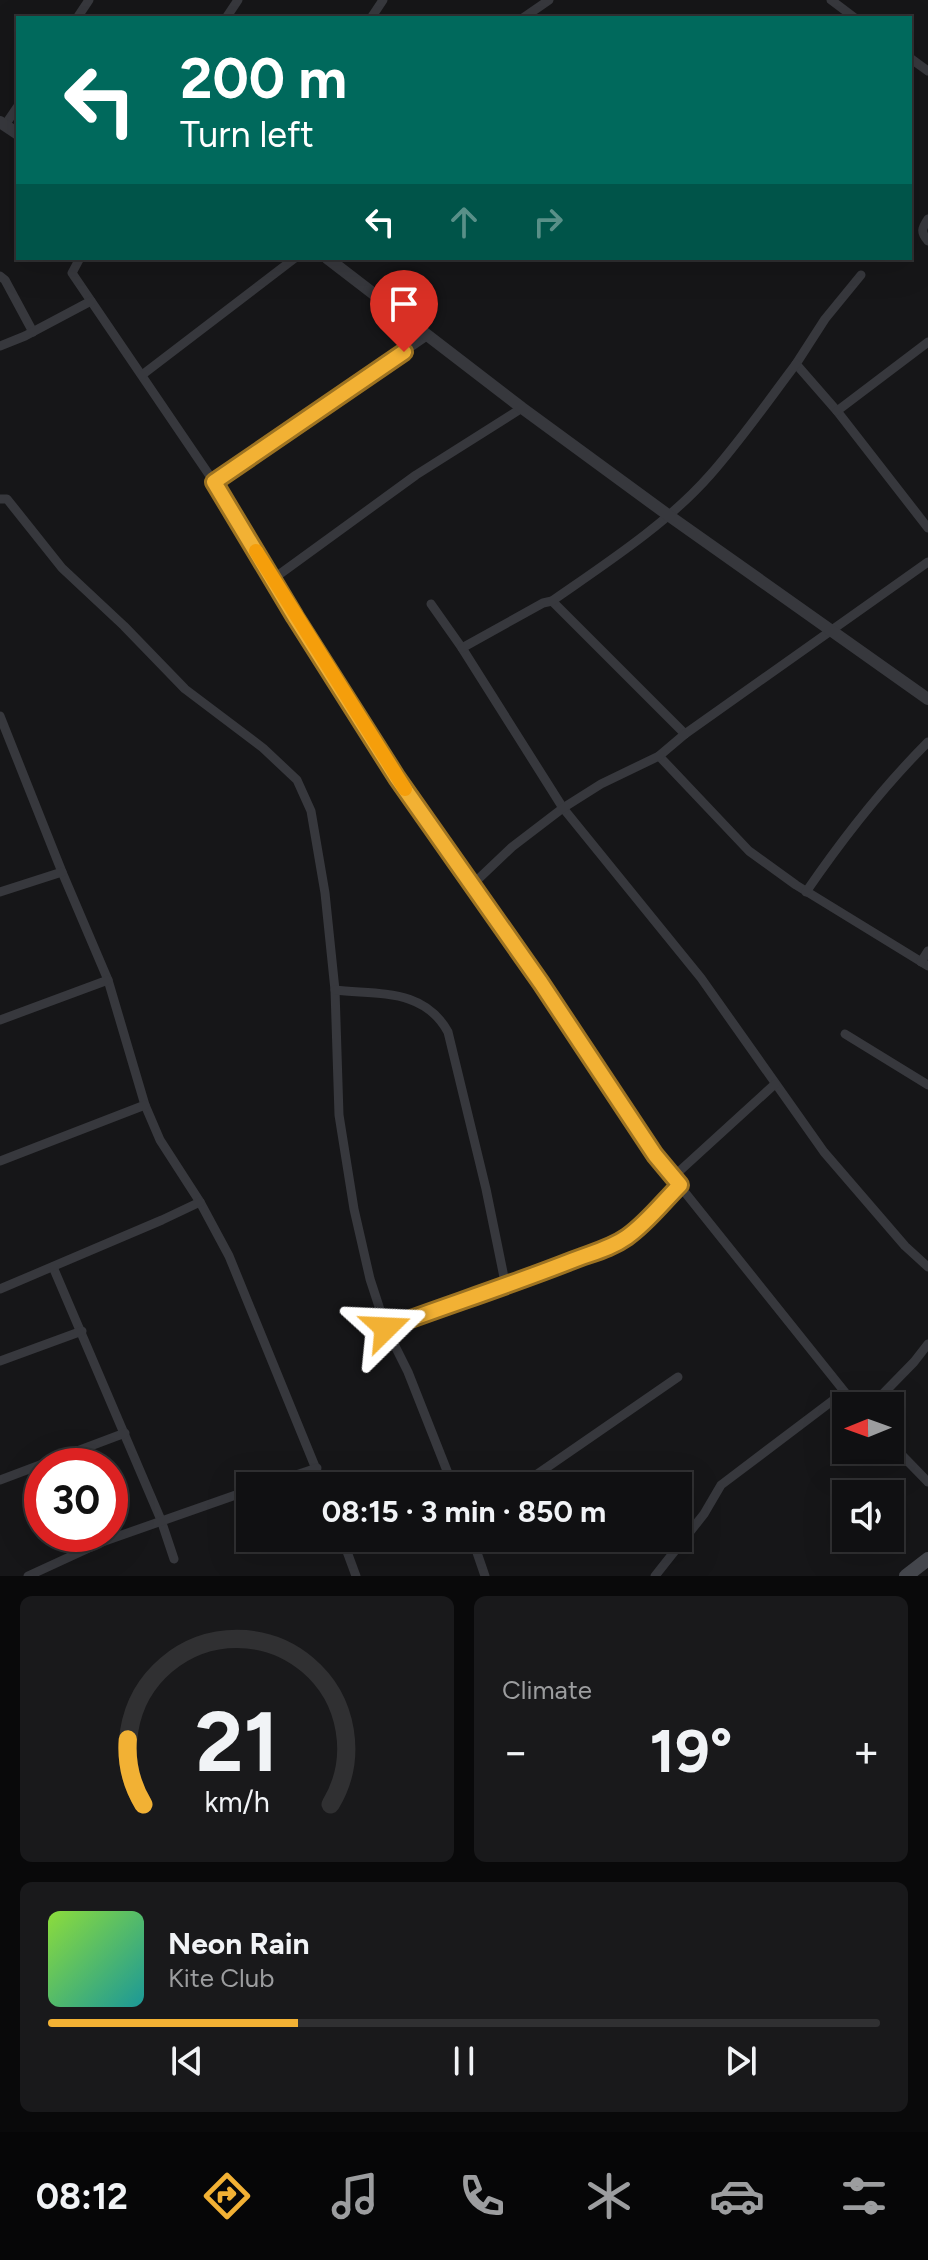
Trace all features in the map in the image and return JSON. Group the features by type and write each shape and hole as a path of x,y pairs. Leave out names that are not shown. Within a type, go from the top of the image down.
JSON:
{"main road":[{"path":"906,1576 928,1559"}],"street":[{"path":"526,16 549,0"},
{"path":"838,2 853,16"},
{"path":"2,124 16,108"},
{"path":"928,219 922,232 928,241"},
{"path":"79,260 72,273 214,482 397,778 541,983 655,1155 844,1392"},
{"path":"142,375 292,260"},
{"path":"330,260 522,408 928,699"},
{"path":"462,648 552,601 624,551 668,515 709,476 861,275"},
{"path":"0,276 33,332"},
{"path":"0,346 91,301"},
{"path":"214,482 428,335"},
{"path":"837,411 928,342"},
{"path":"796,364 837,411 928,528"},
{"path":"273,579 416,475 522,408"},
{"path":"0,499 7,499 62,568 185,689 263,748 297,780 311,811 325,893 335,990 339,1115 357,1223 386,1328 408,1372 447,1472"},
{"path":"472,885 512,847 563,808 601,784 659,756 685,734 928,562"},
{"path":"552,601 685,734"},
{"path":"431,604 563,808 701,978 824,1152 905,1246 928,1267"},
{"path":"0,716 4,740 108,980 145,1105 160,1140 200,1202 229,1256 318,1472"},
{"path":"806,892 895,774 928,742"},
{"path":"659,756 749,851 806,892 924,964 928,951"},
{"path":"0,892 62,872"},
{"path":"0,1020 108,980"},
{"path":"335,990 413,999 436,1013 443,1022 479,1160 506,1287"},
{"path":"845,1034 928,1085"},
{"path":"386,1328 603,1251 628,1236 676,1181 775,1084"},
{"path":"0,1161 145,1105"},
{"path":"0,1289 200,1202"},
{"path":"53,1267 125,1433 174,1559"},
{"path":"0,1361 82,1331"},
{"path":"885,1392 928,1344"},
{"path":"540,1472 678,1377"},
{"path":"655,1576 704,1514 721,1485 832,1401"},
{"path":"0,1480 125,1433"},
{"path":"904,1457 928,1482"},
{"path":"305,1472 317,1468"},
{"path":"28,1576 102,1542 236,1495"},
{"path":"347,1552 356,1576"},
{"path":"477,1552 485,1576"}],"slow traffic":[{"path":"256,551 405,789"}],"route":[{"path":"386,1328 603,1251 628,1236 680,1185 655,1155 541,983 397,778 214,482 404,352"}]}
